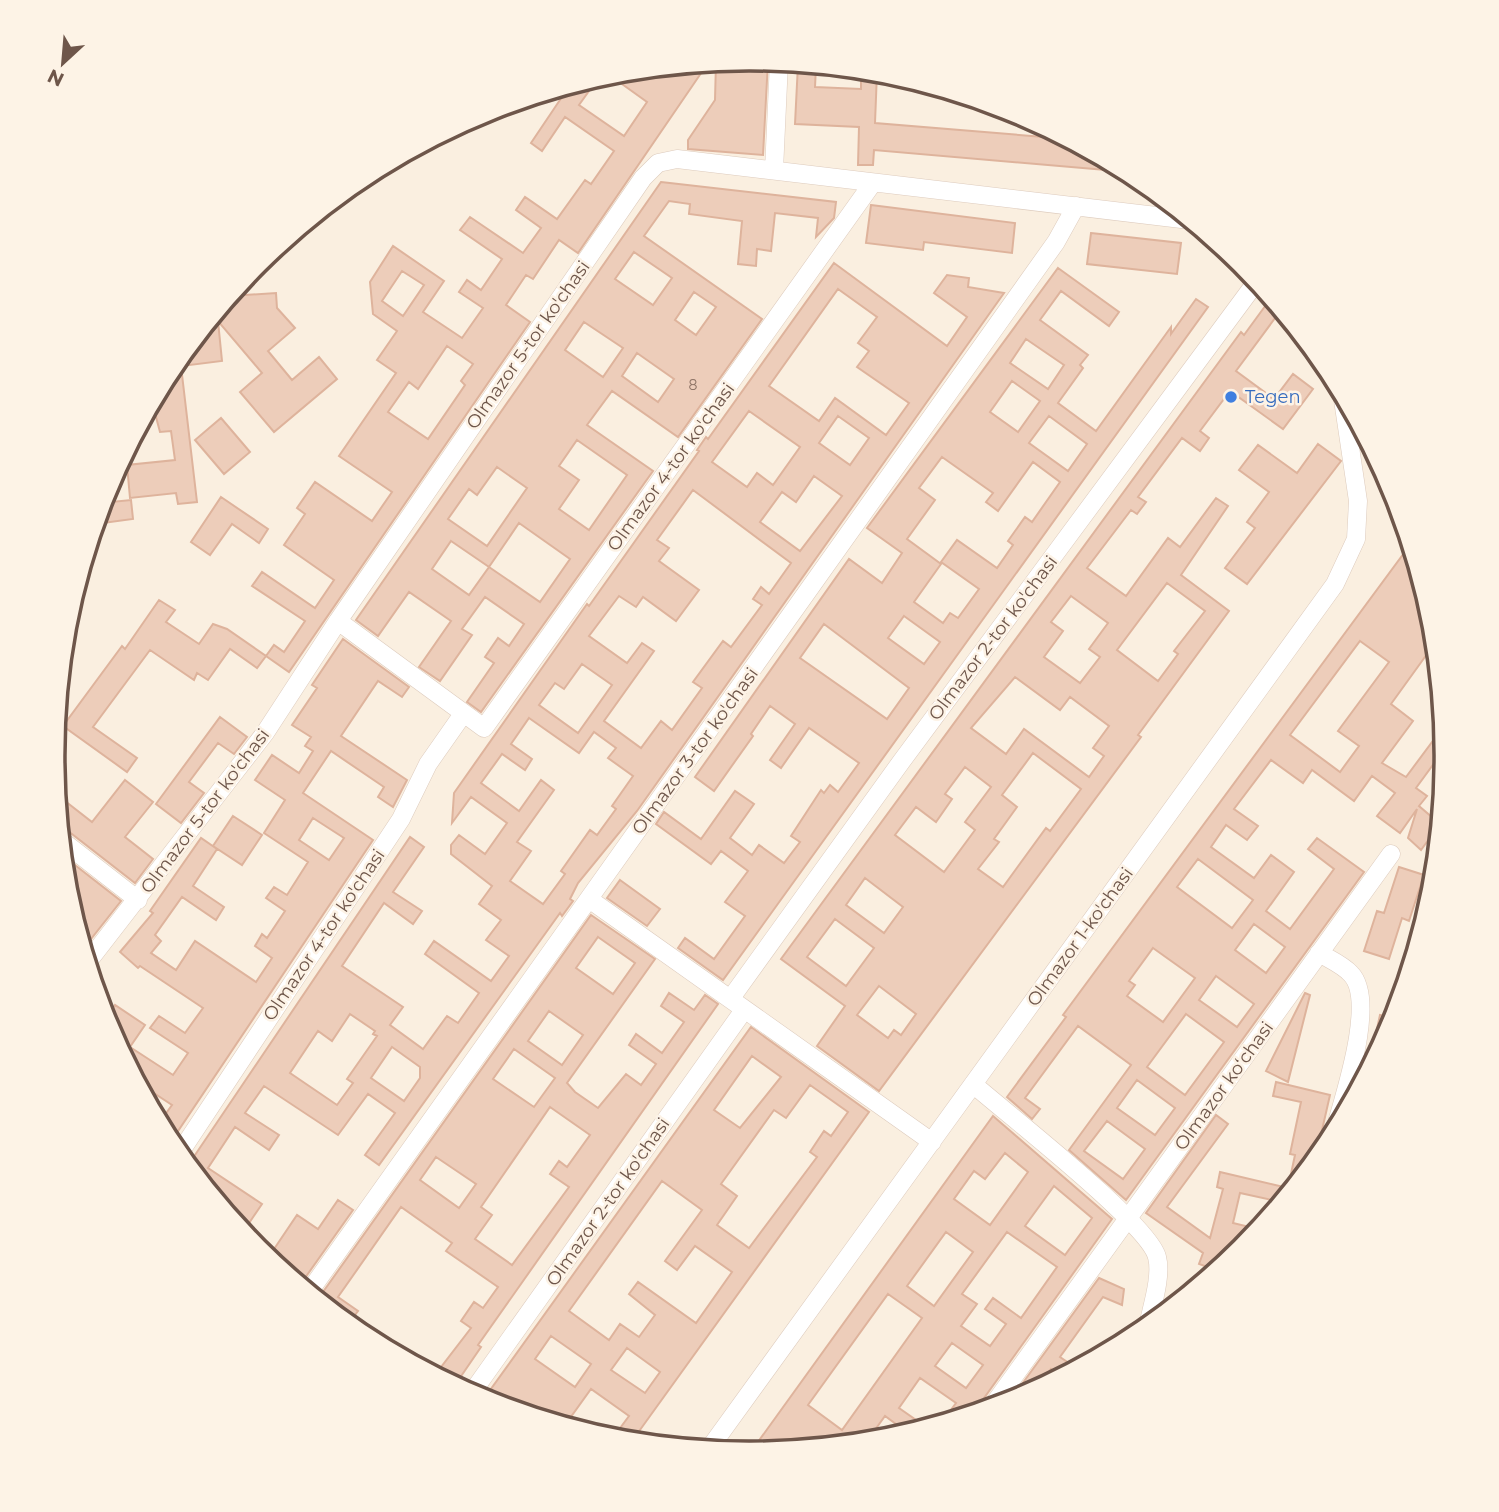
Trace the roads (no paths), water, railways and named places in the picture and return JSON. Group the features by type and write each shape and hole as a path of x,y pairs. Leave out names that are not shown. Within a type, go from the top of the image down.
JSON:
{"street":[{"path":"774,170 779,72"},
{"name":"Olmazor 5-tor ko'chasi","path":"94,953 265,733 338,621 635,189 658,163 677,159 1172,218"},
{"name":"Olmazor 4-tor ko'chasi","path":"338,621 484,728 872,184"},
{"name":"Olmazor 3-tor ko'chasi","path":"315,1284 1040,264 1076,206"},
{"name":"Olmazor 2-tor ko'chasi","path":"477,1384 901,762 1250,290"},
{"name":"Olmazor 1-ko'chasi","path":"716,1439 1335,584 1356,539 1358,501 1346,419"},
{"name":"Olmazor 4-tor ko'chasi","path":"186,1144 401,819 428,764 463,714"},
{"path":"71,848 138,900"},
{"name":"Olmazor koʻchasi","path":"1001,1393 1391,854"},
{"path":"589,899 932,1142"},
{"path":"1319,953 1352,974 1360,991 1355,1047 1342,1099"},
{"path":"973,1084 1129,1218 1157,1255 1151,1310"}],"place":[{"name":"Tegen","path":"1231,397"}]}
